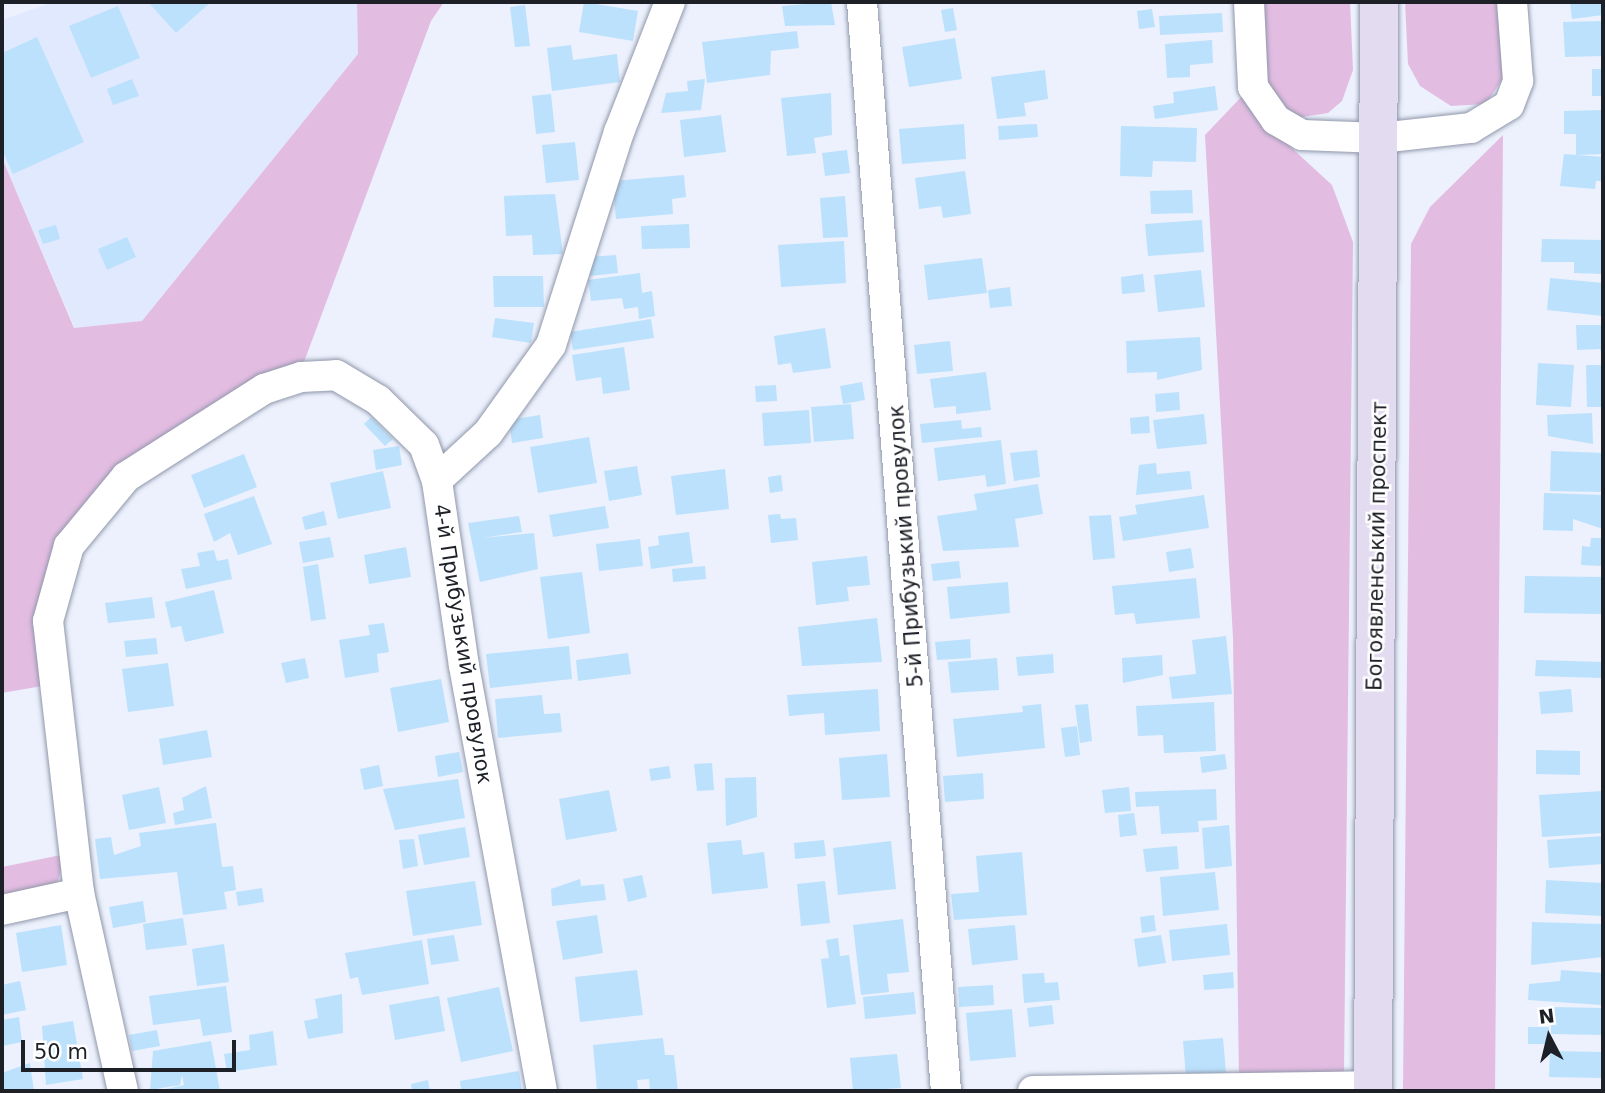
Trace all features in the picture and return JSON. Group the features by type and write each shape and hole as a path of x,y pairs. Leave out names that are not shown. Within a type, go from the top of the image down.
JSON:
{"main road":[{"name":"Богоявленський проспект","path":"1373,1089 1379,2"}],"street":[{"name":"4-й Прибузький провулок","path":"542,1091 464,666 438,480 488,433 551,345 619,132 670,2"},
{"name":"5-й Прибузький провулок","path":"862,2 946,1091"},
{"path":"1250,2 1253,88 1276,120 1302,135 1380,138 1471,128 1509,105 1518,81 1512,2"},
{"path":"123,1091 79,893 48,621 57,572 89,516 126,477 264,389 320,374 336,375 378,400 424,445 438,480"},
{"path":"2,910 79,893"},
{"path":"1033,1091 1373,1089"}],"shaded area":[{"path":"53,2 357,2 358,54 142,321 75,328 2,158 2,20"},
{"path":"357,2 444,2 431,21 301,370 84,512 48,685 2,693 2,158 74,328 142,321 358,54"},
{"path":"1257,2 1350,2 1353,70 1342,101 1328,113 1296,118 1268,100"},
{"path":"1405,2 1501,2 1503,78 1486,104 1451,106 1420,86 1408,64"},
{"path":"1246,92 1271,129 1332,185 1353,242 1344,1072 1239,1081 1233,638 1205,135"},
{"path":"1503,135 1495,1091 1403,1091 1411,244 1430,207"},
{"path":"66,854 56,887 2,905 2,867"}],"building":[{"path":"148,2 211,2 176,33"},
{"path":"584,2 638,11 633,41 579,32"},
{"path":"831,2 835,25 785,26 782,6"},
{"path":"1570,2 1603,2 1603,15 1572,19"},
{"path":"525,5 530,46 515,47 510,7"},
{"path":"118,6 140,58 91,78 69,26"},
{"path":"953,8 957,30 945,32 941,10"},
{"path":"1152,9 1155,27 1139,29 1137,11"},
{"path":"1222,13 1223,32 1160,35 1159,16"},
{"path":"1603,21 1603,56 1565,57 1563,22"},
{"path":"797,31 799,48 771,51 770,75 707,83 702,42"},
{"path":"37,37 84,142 13,174 2,150 2,53"},
{"path":"955,38 962,79 909,87 902,47"},
{"path":"1212,40 1213,63 1190,65 1190,77 1167,78 1165,44"},
{"path":"571,45 573,60 617,54 620,82 552,91 547,48"},
{"path":"1592,69 1603,69 1603,96 1592,96"},
{"path":"1045,70 1048,99 1024,103 1026,116 997,119 991,77"},
{"path":"132,79 139,96 113,105 107,89"},
{"path":"705,79 701,110 661,113 666,93 688,91 687,81"},
{"path":"1215,86 1218,110 1155,119 1153,106 1174,103 1173,92"},
{"path":"831,93 832,135 814,138 816,153 787,156 781,98"},
{"path":"551,94 555,132 536,134 532,96"},
{"path":"1603,110 1603,154 1576,155 1576,134 1564,134 1564,111"},
{"path":"721,115 726,152 684,157 680,120"},
{"path":"964,124 966,159 902,164 899,129"},
{"path":"1037,124 1038,137 999,140 998,126"},
{"path":"1121,126 1197,128 1196,162 1153,161 1152,177 1120,176"},
{"path":"575,142 579,180 546,183 542,145"},
{"path":"847,150 850,173 825,176 822,153"},
{"path":"1564,154 1603,157 1603,181 1596,181 1595,189 1560,186"},
{"path":"965,171 971,214 943,218 941,206 919,209 915,178"},
{"path":"684,175 686,197 672,199 673,214 616,219 612,181"},
{"path":"1192,190 1193,213 1151,214 1150,191"},
{"path":"555,194 563,254 533,255 532,235 506,236 504,196"},
{"path":"845,196 848,237 823,238 820,198"},
{"path":"1202,220 1204,252 1148,256 1145,224"},
{"path":"689,224 690,248 642,249 641,226"},
{"path":"56,225 60,239 43,244 38,230"},
{"path":"127,237 136,257 107,270 98,249"},
{"path":"1542,239 1603,240 1603,274 1574,273 1574,262 1541,262"},
{"path":"844,241 846,283 781,287 778,245"},
{"path":"616,255 618,273 590,276 588,257"},
{"path":"982,258 987,293 928,300 924,265"},
{"path":"1201,270 1205,307 1158,312 1154,275"},
{"path":"640,273 642,293 652,291 655,316 639,319 638,307 624,309 622,298 591,301 588,280"},
{"path":"1143,274 1145,292 1122,294 1121,277"},
{"path":"493,276 543,276 544,307 494,307"},
{"path":"1550,278 1603,283 1603,316 1547,310"},
{"path":"1010,287 1012,306 990,308 988,290"},
{"path":"495,318 534,323 531,343 492,337"},
{"path":"651,319 654,338 573,350 570,332"},
{"path":"1576,325 1603,325 1603,357 1600,349 1577,350"},
{"path":"825,328 831,368 793,373 791,363 778,365 774,336"},
{"path":"1200,337 1202,370 1157,380 1157,372 1127,373 1126,341"},
{"path":"950,341 953,371 917,374 914,345"},
{"path":"624,347 630,390 603,394 601,377 576,381 572,355"},
{"path":"1538,363 1574,365 1571,407 1536,405"},
{"path":"1586,365 1603,365 1603,407 1587,407"},
{"path":"986,372 991,410 956,414 956,406 934,408 930,379"},
{"path":"862,382 865,400 843,404 840,386"},
{"path":"776,385 777,401 756,402 755,386"},
{"path":"1179,392 1180,410 1156,412 1155,394"},
{"path":"851,404 854,439 814,442 811,407"},
{"path":"809,410 811,443 764,446 762,413"},
{"path":"1592,413 1593,444 1548,436 1547,415"},
{"path":"1204,414 1207,444 1157,449 1153,420"},
{"path":"540,415 543,438 512,443 509,420"},
{"path":"1149,416 1150,433 1131,434 1130,418"},
{"path":"371,417 393,439 385,446 364,424"},
{"path":"961,420 962,429 981,427 982,437 922,443 920,424"},
{"path":"589,437 597,483 538,493 530,447"},
{"path":"1001,440 1006,484 987,487 985,475 938,481 934,448"},
{"path":"399,446 402,465 376,470 373,450"},
{"path":"1037,450 1040,477 1014,481 1010,453"},
{"path":"1551,451 1603,453 1603,492 1550,491"},
{"path":"244,454 257,487 204,508 191,475"},
{"path":"1156,463 1157,474 1190,471 1192,489 1136,495 1139,465"},
{"path":"637,466 642,495 609,501 604,471"},
{"path":"725,469 729,509 676,515 671,476"},
{"path":"383,471 391,508 338,519 330,483"},
{"path":"781,475 783,491 770,493 768,477"},
{"path":"1038,484 1043,514 1015,519 1019,547 943,551 937,516 977,510 974,494"},
{"path":"1544,493 1603,495 1603,529 1573,519 1573,531 1543,530"},
{"path":"1204,495 1209,528 1123,541 1119,517 1137,514 1135,505"},
{"path":"254,496 272,544 238,555 230,533 214,542 204,514"},
{"path":"605,506 609,528 553,537 549,515"},
{"path":"324,511 327,525 305,530 302,517"},
{"path":"780,514 781,519 796,518 798,540 771,543 768,515"},
{"path":"1111,515 1115,558 1093,560 1089,516"},
{"path":"519,516 522,532 482,538 534,533 538,569 480,582 468,523"},
{"path":"689,532 693,563 651,569 648,547 659,545 658,536"},
{"path":"330,537 334,557 303,563 299,542"},
{"path":"1591,538 1603,538 1603,566 1581,565 1582,546 1590,547"},
{"path":"640,539 643,566 599,571 596,544"},
{"path":"406,547 411,577 369,584 364,555"},
{"path":"1191,548 1194,568 1169,572 1166,552"},
{"path":"214,550 217,561 228,559 232,579 186,589 181,569 200,566 197,553"},
{"path":"867,556 870,585 847,587 849,601 816,605 812,562"},
{"path":"959,561 961,578 933,581 931,564"},
{"path":"318,564 326,619 311,621 303,567"},
{"path":"705,566 706,579 673,582 672,569"},
{"path":"582,572 590,633 548,639 540,577"},
{"path":"1525,576 1603,577 1603,614 1524,613"},
{"path":"1196,578 1200,618 1136,624 1134,613 1115,615 1112,586"},
{"path":"1008,582 1010,613 950,619 947,587"},
{"path":"214,590 224,633 185,642 181,626 171,628 165,602"},
{"path":"152,597 155,618 108,623 105,603"},
{"path":"877,618 882,662 802,666 798,627"},
{"path":"384,623 389,652 377,654 379,672 345,678 339,640 370,635 368,625"},
{"path":"1226,636 1232,694 1172,699 1169,677 1196,674 1192,640"},
{"path":"156,638 158,654 126,657 124,641"},
{"path":"970,639 971,658 937,660 935,642"},
{"path":"569,646 572,679 490,688 486,654"},
{"path":"628,653 631,674 578,681 576,660"},
{"path":"1053,654 1054,673 1018,676 1016,657"},
{"path":"1162,655 1163,675 1123,683 1122,658"},
{"path":"305,658 309,678 286,683 281,663"},
{"path":"997,658 999,690 951,693 948,662"},
{"path":"1536,660 1603,662 1603,678 1535,676"},
{"path":"168,663 174,706 128,712 122,669"},
{"path":"441,679 449,722 398,732 390,688"},
{"path":"878,689 880,731 825,735 824,713 789,716 787,695"},
{"path":"1571,689 1573,712 1541,714 1539,692"},
{"path":"542,695 544,714 560,713 562,732 498,738 495,699"},
{"path":"1214,702 1216,751 1164,753 1163,735 1138,736 1136,706"},
{"path":"1041,704 1045,748 957,757 953,719 1023,712 1022,706"},
{"path":"1088,704 1092,741 1080,743 1075,705"},
{"path":"1077,726 1080,755 1065,757 1061,728"},
{"path":"207,730 212,757 163,765 159,739"},
{"path":"1536,750 1580,751 1580,775 1536,774"},
{"path":"459,752 463,772 438,777 435,756"},
{"path":"887,754 890,797 842,800 839,758"},
{"path":"1225,754 1227,769 1202,773 1200,757"},
{"path":"712,763 714,790 697,791 694,764"},
{"path":"379,765 383,786 364,790 360,769"},
{"path":"669,766 671,778 651,781 649,769"},
{"path":"983,773 984,799 945,802 943,776"},
{"path":"756,777 757,817 726,826 725,778"},
{"path":"458,779 465,818 395,830 383,789"},
{"path":"206,786 212,818 175,825 173,813 184,810 182,798"},
{"path":"159,787 166,823 129,830 122,795"},
{"path":"1129,787 1131,811 1105,813 1102,790"},
{"path":"1216,789 1217,820 1198,821 1199,832 1161,834 1159,806 1136,807 1135,792"},
{"path":"609,790 617,831 566,840 559,799"},
{"path":"1603,791 1603,833 1542,837 1539,795"},
{"path":"1134,813 1137,835 1120,837 1118,815"},
{"path":"216,823 222,867 233,866 236,890 224,892 227,909 183,915 177,872 100,879 95,839 111,837 114,855 141,846 139,833"},
{"path":"1229,825 1232,866 1205,869 1202,828"},
{"path":"465,827 470,857 424,865 418,835"},
{"path":"1603,836 1603,864 1549,868 1547,840"},
{"path":"414,839 418,866 403,869 399,840"},
{"path":"741,840 743,855 764,852 768,888 712,894 707,843"},
{"path":"824,840 826,856 795,859 794,843"},
{"path":"891,841 896,889 838,895 833,848"},
{"path":"1177,846 1179,869 1146,872 1143,849"},
{"path":"1022,852 1027,915 954,920 951,894 979,892 976,856"},
{"path":"1215,872 1219,910 1163,916 1160,877"},
{"path":"642,875 647,897 628,902 623,879"},
{"path":"580,879 581,886 604,884 606,900 552,906 551,889"},
{"path":"1546,880 1603,883 1603,916 1545,913"},
{"path":"475,881 482,925 413,936 406,891"},
{"path":"825,881 830,923 801,926 797,884"},
{"path":"262,888 264,902 238,906 236,892"},
{"path":"143,901 146,922 113,928 109,907"},
{"path":"597,915 603,953 563,960 556,921"},
{"path":"1154,915 1156,931 1142,933 1140,917"},
{"path":"183,918 187,945 146,950 143,924"},
{"path":"903,919 909,972 887,974 889,992 861,995 853,925"},
{"path":"1532,922 1603,924 1603,957 1531,965"},
{"path":"1227,924 1230,955 1172,961 1169,930"},
{"path":"61,925 67,965 22,972 16,933"},
{"path":"1015,925 1018,960 972,965 968,929"},
{"path":"454,935 459,961 431,965 427,939"},
{"path":"1161,935 1166,963 1138,967 1134,939"},
{"path":"838,938 840,956 849,955 856,1004 827,1008 821,959 829,958 826,940"},
{"path":"422,940 429,984 362,995 358,977 350,979 345,953"},
{"path":"224,944 229,982 197,986 192,949"},
{"path":"637,970 643,1015 580,1022 575,977"},
{"path":"1561,970 1603,973 1601,1005 1528,1000 1529,984 1560,981"},
{"path":"1233,972 1234,988 1204,990 1203,975"},
{"path":"1044,973 1045,983 1058,982 1060,1000 1024,1003 1022,974"},
{"path":"20,981 26,1010 2,1015 2,985"},
{"path":"993,985 994,1005 959,1007 958,987"},
{"path":"226,986 232,1032 203,1036 200,1019 153,1025 149,996"},
{"path":"499,987 513,1051 461,1062 447,998"},
{"path":"914,992 916,1014 865,1019 863,997"},
{"path":"342,994 343,1033 308,1039 304,1021 318,1018 315,999"},
{"path":"439,996 445,1031 395,1040 389,1005"},
{"path":"1052,1005 1054,1024 1029,1027 1027,1008"},
{"path":"1551,1007 1603,1008 1603,1035 1551,1034"},
{"path":"1012,1009 1016,1057 970,1061 966,1013"},
{"path":"19,1017 22,1042 2,1046 2,1020"},
{"path":"73,1021 83,1079 46,1085 42,1026"},
{"path":"1528,1027 1549,1027 1549,1044 1528,1044"},
{"path":"157,1030 160,1046 132,1051 129,1035"},
{"path":"273,1031 277,1065 227,1072 224,1054 250,1050 249,1035"},
{"path":"663,1038 665,1055 674,1055 678,1091 650,1091 649,1079 637,1080 638,1089 597,1091 593,1045"},
{"path":"1223,1038 1226,1073 1186,1077 1183,1041"},
{"path":"211,1041 220,1091 157,1091 184,1085 182,1075 180,1085 150,1090 153,1051"},
{"path":"1550,1051 1603,1052 1603,1078 1549,1077"},
{"path":"897,1054 901,1088 853,1091 850,1058"},
{"path":"30,1063 34,1091 3,1091 2,1073"},
{"path":"519,1071 522,1091 461,1091 460,1081"},
{"path":"428,1080 430,1091 412,1091 411,1084"}]}
